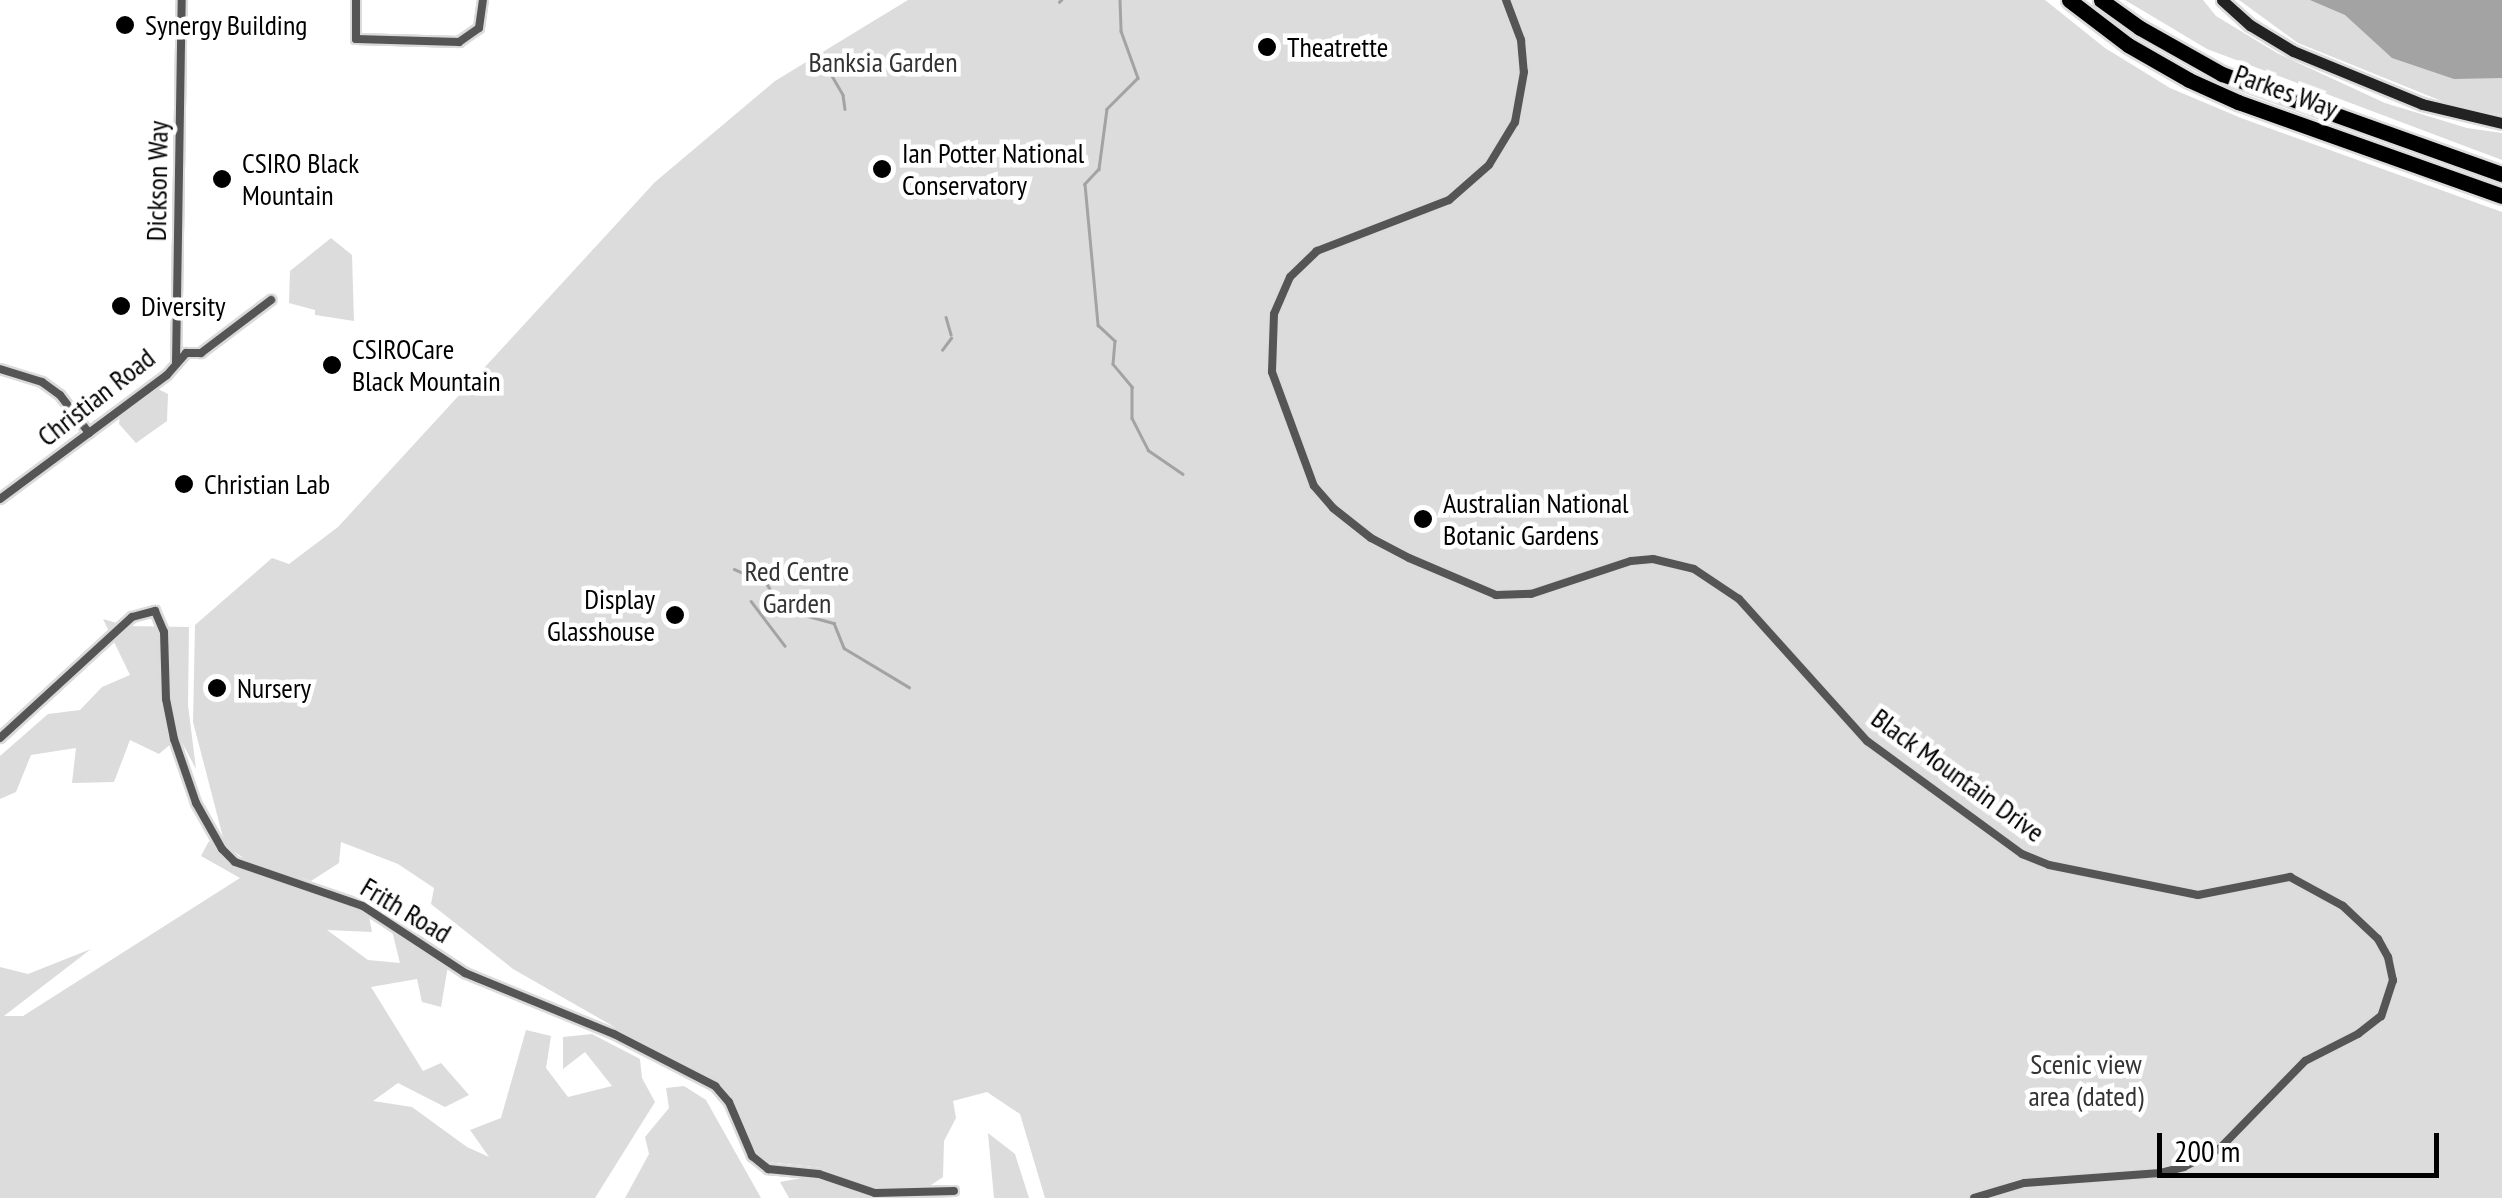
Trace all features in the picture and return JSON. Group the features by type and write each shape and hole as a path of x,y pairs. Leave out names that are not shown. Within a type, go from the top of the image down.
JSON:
{"highway":[{"name":"Parkes Way","path":"2069,0 2128,45 2189,80 2238,102 2502,196"},
{"name":"Parkes Way","path":"2101,0 2140,28 2222,74 2502,174"}],"street":[{"name":"Dickson Way","path":"176,362 182,0"},
{"path":"356,0 356,39 459,42 473,36 484,18 484,0"},
{"name":"Black Mountain Drive","path":"1506,0 1521,40 1523,85 1515,122 1489,166 1449,200 1317,251 1290,277 1274,314 1272,372 1314,486 1333,508 1396,551 1496,595 1541,592 1631,561 1652,559 1694,569 1739,599 1867,741 2022,854 2049,865 2198,895 2290,876 2343,906 2378,939 2388,957 2393,980 2381,1016 2358,1034 2305,1062 2252,1118 2210,1154 2160,1172 2024,1183 1974,1198"},
{"path":"2222,0 2264,35 2294,51 2422,104 2502,124"},
{"name":"Christian Road","path":"0,500 167,375 186,354 201,353 270,300"},
{"path":"0,369 42,382 60,395 89,432"},
{"name":"Frith Road","path":"1,736 132,618 155,612 164,632 166,699 174,739 196,803 222,849 236,862 364,906 465,973 614,1034 715,1086 728,1102 752,1156 768,1168 819,1174 874,1192 954,1192"}],"green space":[{"name":"Australian National Botanic Gardens","path":"908,0 2045,0 2105,48 2170,88 2241,118 2502,212 2502,1198 1045,1198 1020,1114 987,1092 953,1101 956,1118 944,1141 943,1177 925,1189 927,1198 789,1198 780,1182 818,1175 845,1184 822,1168 767,1162 751,1148 730,1093 513,969 431,904 434,888 398,864 341,842 339,863 311,881 250,863 225,845 193,722 195,625 272,558 289,564 338,527 655,182 775,81"},
{"path":"2125,0 2203,0 2216,16 2277,53 2385,103 2467,128 2502,133 2502,160 2207,49"},
{"path":"2239,0 2351,0 2502,67 2502,115 2454,106 2298,43"},
{"path":"331,238 352,255 354,321 315,315 315,310 289,303 290,271"},
{"path":"156,388 168,394 167,421 136,443 119,424 120,415"},
{"path":"103,619 127,626 189,627 188,705 196,769 179,737 159,754 130,740 114,782 72,783 76,748 31,755 16,792 0,799 0,756 48,714 80,710 102,687 130,675"},
{"path":"209,841 230,863 368,911 372,932 327,930 368,960 400,963 392,931 448,966 441,1007 422,1002 417,979 371,987 423,1071 441,1063 469,1095 445,1107 398,1083 373,1101 412,1107 467,1147 489,1157 470,1130 501,1118 526,1030 551,1036 546,1068 568,1097 612,1086 585,1052 563,1069 563,1037 592,1034 640,1059 642,1078 655,1102 595,1198 0,1198 0,967 28,974 91,949 4,1016 23,1016 240,878 201,856"},
{"path":"684,1086 706,1100 761,1198 625,1198 649,1154 645,1137 669,1108 666,1088"},
{"path":"988,1133 1015,1154 1029,1198 994,1198"}],"shaded area":[{"path":"2310,0 2502,0 2502,78 2454,79 2392,58 2345,15"}],"waterway":[{"path":"1120,0 1121,31 1138,78 1107,109 1099,169 1085,184 1098,325 1115,341 1113,364 1132,387 1132,418 1148,450 1183,474"},
{"path":"831,74 843,95 845,109"},
{"path":"946,317 951,334"},
{"path":"942,350 951,338"},
{"path":"734,569 767,584 782,609 834,623 844,648 909,687"},
{"path":"751,601 785,646"}],"place":[{"name":"Synergy Building","path":"125,25"},
{"name":"Theatrette","path":"1267,47"},
{"name":"Ian Potter National Conservatory","path":"882,169"},
{"name":"CSIRO Black Mountain","path":"222,179"},
{"name":"Diversity","path":"121,306"},
{"name":"CSIROCare Black Mountain","path":"332,365"},
{"name":"Christian Lab","path":"184,484"},
{"name":"Australian National Botanic Gardens","path":"1423,519"},
{"name":"Display Glasshouse","path":"675,615"},
{"name":"Nursery","path":"217,688"}],"park label":[{"name":"Banksia Garden","path":"883,62"},
{"name":"Red Centre Garden","path":"797,587"},
{"name":"Scenic view area (dated)","path":"2086,1080"}]}
